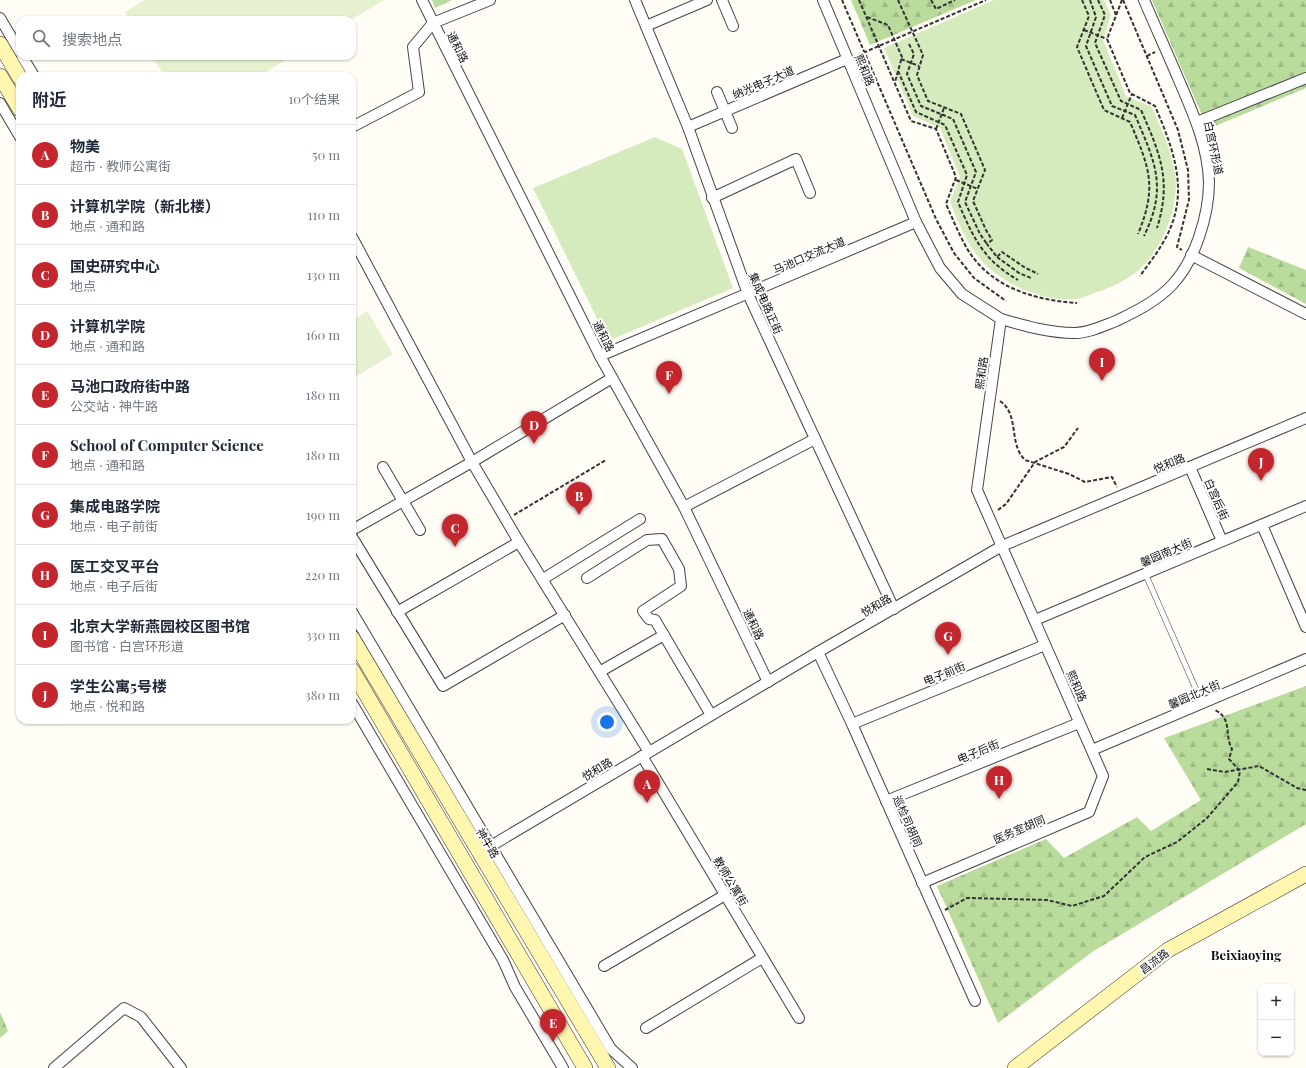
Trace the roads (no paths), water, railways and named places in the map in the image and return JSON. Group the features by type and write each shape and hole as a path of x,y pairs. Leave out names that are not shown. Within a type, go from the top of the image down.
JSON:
{"main road":[{"path":"0,44 16,72"},
{"path":"0,76 16,102"},
{"name":"神牛路","path":"356,644 485,849 608,1068"},
{"path":"356,677 585,1068"},
{"name":"昌流路","path":"1014,1068 1168,950 1306,874"}],"street":[{"name":"通和路","path":"422,0 600,356 684,507 768,682"},
{"path":"356,125 419,92 413,47 433,23 490,0"},
{"name":"集成电路正街","path":"635,0 688,127 712,198 748,294 894,609"},
{"path":"646,26 707,0"},
{"path":"722,0 733,26"},
{"name":"熙和路","path":"823,0 916,222 940,268 962,294 1001,319 977,490 1103,776"},
{"name":"白宫环形道","path":"1001,319 1027,327 1076,333 1099,328 1136,312 1167,289 1172,285 1192,255 1203,226 1207,207 1209,181 1204,148 1197,122 1144,0"},
{"path":"0,18 16,45"},
{"name":"纳光电子大道","path":"688,127 847,59"},
{"path":"24,60 32,72"},
{"path":"1197,122 1306,78"},
{"path":"717,92 732,128"},
{"path":"0,103 16,130"},
{"path":"712,198 796,159 810,193"},
{"name":"马池口交流大道","path":"600,356 916,222"},
{"name":"教师公寓街","path":"356,244 472,462 519,542 600,671 762,958 799,1018"},
{"path":"1192,255 1306,314"},
{"path":"356,528 472,462 612,378"},
{"name":"悦和路","path":"485,849 818,652 1002,546 1306,418"},
{"path":"684,507 815,439"},
{"path":"383,467 420,530"},
{"name":"白宫后街","path":"1190,467 1222,541"},
{"name":"馨园南大街","path":"1035,620 1306,506"},
{"path":"543,579 640,519"},
{"path":"1262,524 1306,627"},
{"path":"587,578 647,540 662,539 679,569 680,586 643,611 649,619 655,620 711,715"},
{"path":"397,612 519,542"},
{"path":"356,545 443,686 565,615"},
{"name":"神牛路","path":"356,619 485,849 611,1049 632,1068"},
{"path":"600,671 664,635"},
{"name":"电子前街","path":"852,724 1045,645"},
{"name":"巡检司胡同","path":"818,652 852,724 975,1001"},
{"name":"馨园北大街","path":"1092,750 1306,659"},
{"path":"356,710 503,960 515,987 563,1068"},
{"name":"电子后街","path":"886,801 1080,723"},
{"name":"医务室胡同","path":"922,883 1089,812 1103,776"},
{"path":"604,966 726,895"},
{"path":"646,1028 762,958"},
{"path":"54,1068 124,1008 141,1017 181,1068"}],"lane":[{"path":"1145,573 1202,703"}],"place":[{"name":"北京大学新燕园校区图书馆","path":"1102,381"},
{"name":"School of Computer Science","path":"669,394"},
{"name":"计算机学院","path":"534,444"},
{"name":"学生公寓5号楼","path":"1261,481"},
{"name":"计算机学院（新北楼）","path":"579,515"},
{"name":"国史研究中心","path":"455,547"},
{"name":"集成电路学院","path":"948,655"},
{"name":"医工交叉平台","path":"999,799"},
{"name":"物美","path":"647,803"},
{"name":"马池口政府街中路","path":"553,1042"}],"district":[{"name":"Beixiaoying","path":"1246,954"}]}
